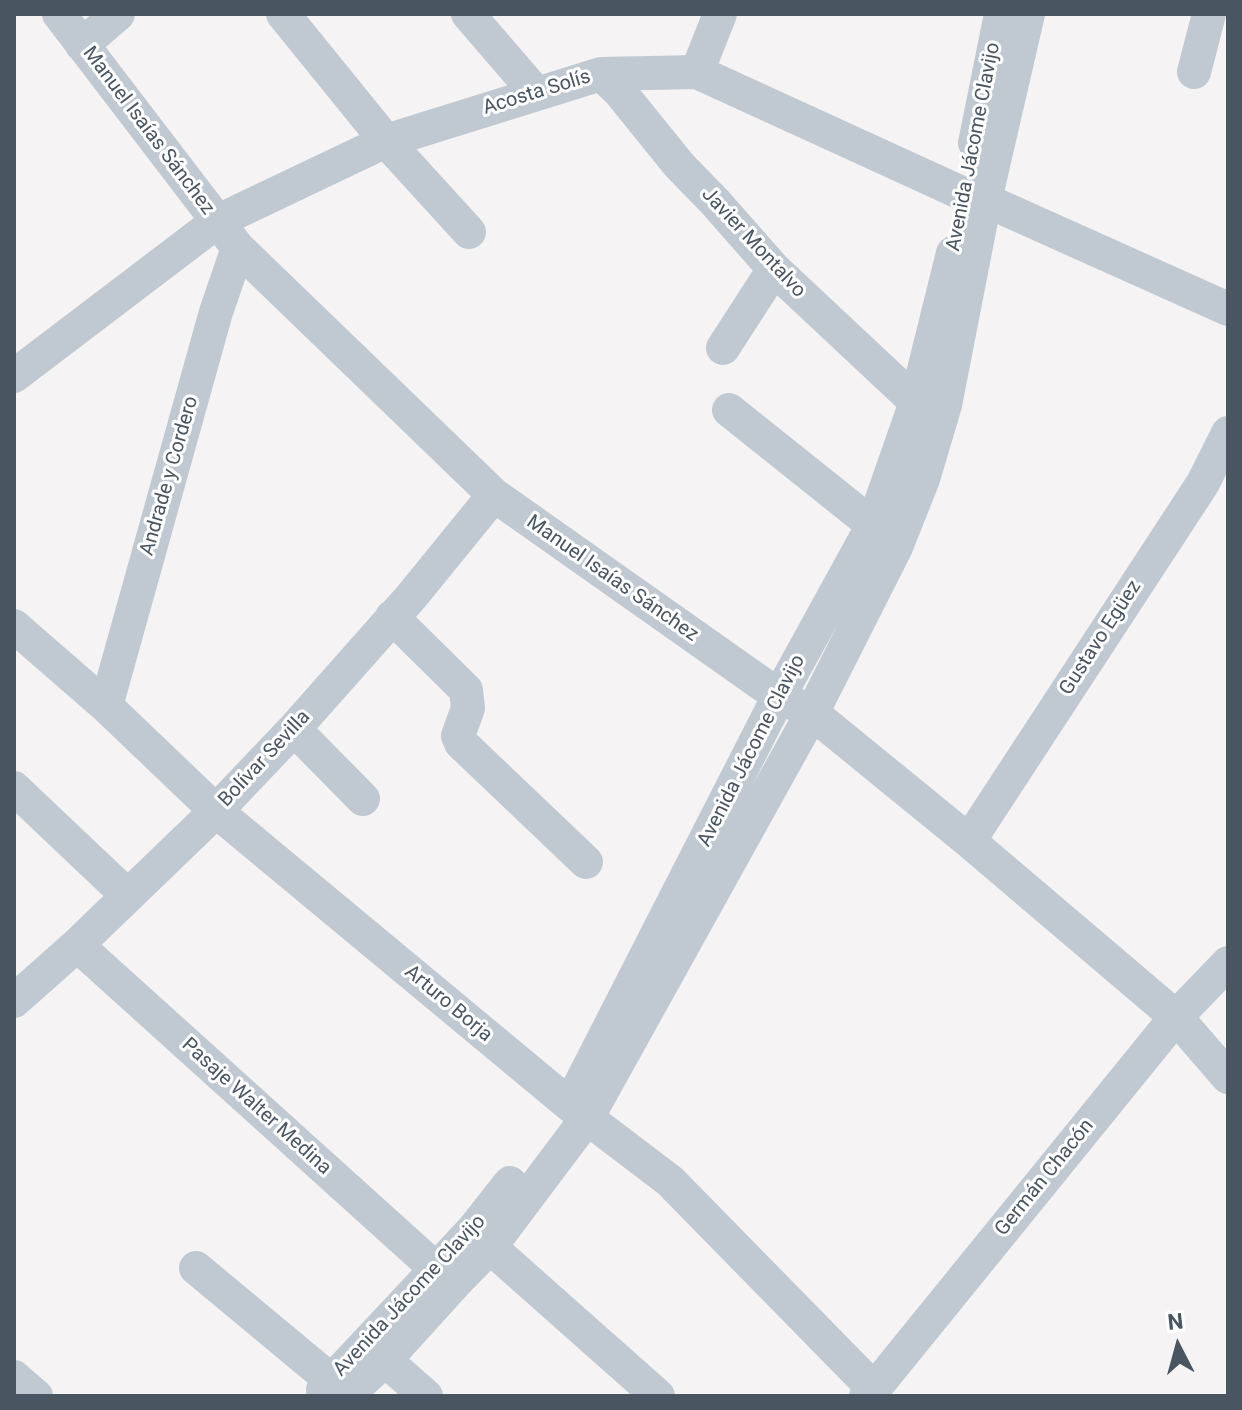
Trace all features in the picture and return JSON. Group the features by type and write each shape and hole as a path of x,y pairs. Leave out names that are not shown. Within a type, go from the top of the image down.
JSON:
{"street":[{"name":"Manuel Isaías Sánchez","path":"59,14 238,248 494,495 779,696 812,713 1176,1017 1228,1077"},
{"path":"82,45 118,14"},
{"path":"283,14 386,141 469,232"},
{"path":"468,14 536,93"},
{"path":"697,72 720,14"},
{"name":"Avenida Jácome Clavijo","path":"332,1391 385,1360 490,1247 578,1112 812,713 896,547 923,479 945,405 977,198 973,151 1001,14"},
{"name":"Avenida Jácome Clavijo","path":"332,1391 436,1269 578,1112 779,696 873,525 916,402 1028,14"},
{"path":"1194,72 1209,14"},
{"name":"Acosta Solís","path":"14,376 218,221 386,141 601,74 697,72 1228,309"},
{"name":"Javier Montalvo","path":"601,74 774,269 916,402"},
{"name":"Andrade y Cordero","path":"106,706 216,312 238,248"},
{"path":"723,348 774,269"},
{"path":"729,410 873,525"},
{"name":"Gustavo Egüez","path":"969,841 1203,483 1228,433"},
{"name":"Bolívar Sevilla","path":"14,1001 216,811 294,729 411,597 494,495"},
{"path":"392,617 466,690 468,708 458,736 461,743 586,862"},
{"name":"Arturo Borja","path":"14,626 106,706 216,811 578,1112 670,1181 870,1392"},
{"path":"294,729 363,799"},
{"path":"14,788 128,896"},
{"name":"Pasaje Walter Medina","path":"77,945 436,1269"},
{"name":"Germán Chacón","path":"870,1392 1176,1017 1228,963"},
{"path":"490,1247 658,1396"},
{"path":"196,1268 332,1391"},
{"path":"385,1360 426,1396"},
{"path":"14,1377 36,1396"}]}
